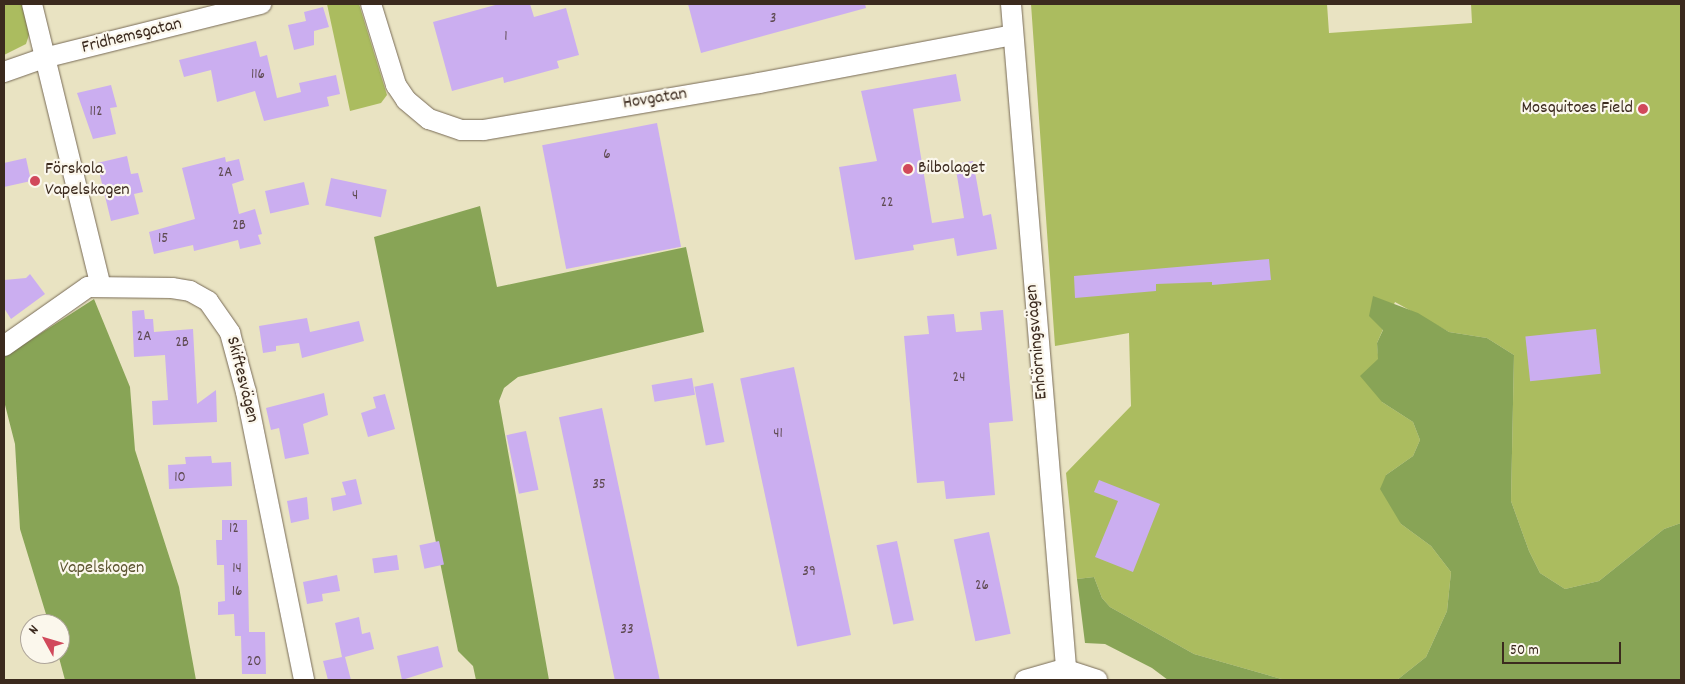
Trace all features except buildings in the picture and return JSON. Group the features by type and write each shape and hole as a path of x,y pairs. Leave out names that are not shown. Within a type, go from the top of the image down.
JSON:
{"street":[{"path":"4,346 88,287 101,286 32,4"},
{"name":"Fridhemsgatan","path":"4,72 44,58 261,4"},
{"name":"Hovgatan","path":"371,4 396,85 406,100 429,119 461,130 484,130 750,84 1013,35"},
{"name":"Enhörningsvägen","path":"1011,4 1065,674"},
{"name":"Skiftesvägen","path":"101,286 172,288 190,291 208,301 230,333 246,392 304,680"},
{"path":"1025,680 1065,674 1097,680"}],"green space":[{"path":"4,4 25,4 31,29 26,44 4,55"},
{"path":"327,4 359,4 387,95 381,103 350,111"},
{"path":"1031,4 1327,4 1329,33 1472,23 1471,4 1681,4 1681,523 1664,529 1599,581 1565,589 1540,573 1529,551 1511,501 1514,355 1487,338 1449,332 1395,302 1377,343 1382,402 1413,422 1420,440 1413,456 1386,475 1401,524 1431,546 1451,572 1447,611 1426,657 1397,680 1285,680 1194,654 1110,607 1102,598 1094,577 1077,579 1066,473 1131,406 1129,333 1055,346"},
{"path":"480,206 497,287 686,247 704,332 518,377 504,388 499,401 549,680 476,680 473,666 458,651 374,237"},
{"path":"1373,296 1418,313 1449,332 1487,338 1514,355 1511,501 1529,551 1540,573 1565,589 1599,581 1664,529 1681,523 1681,680 1397,680 1426,657 1447,611 1451,572 1431,546 1401,524 1380,489 1386,475 1413,456 1420,440 1413,422 1382,402 1360,376 1378,359 1377,343 1383,330 1369,316"},
{"name":"Vapelskogen","path":"94,299 130,387 135,450 179,587 196,680 65,680 61,664 70,664 70,614 46,614 20,529 15,444 4,401 4,357"},
{"path":"1094,577 1102,598 1110,607 1194,654 1285,680 1168,680 1152,668 1105,644 1085,643 1077,579"}],"place":[{"name":"Mosquitoes Field","path":"1643,109"},
{"name":"Bilbolaget","path":"908,169"},
{"name":"Förskola Vapelskogen","path":"35,181"}]}
